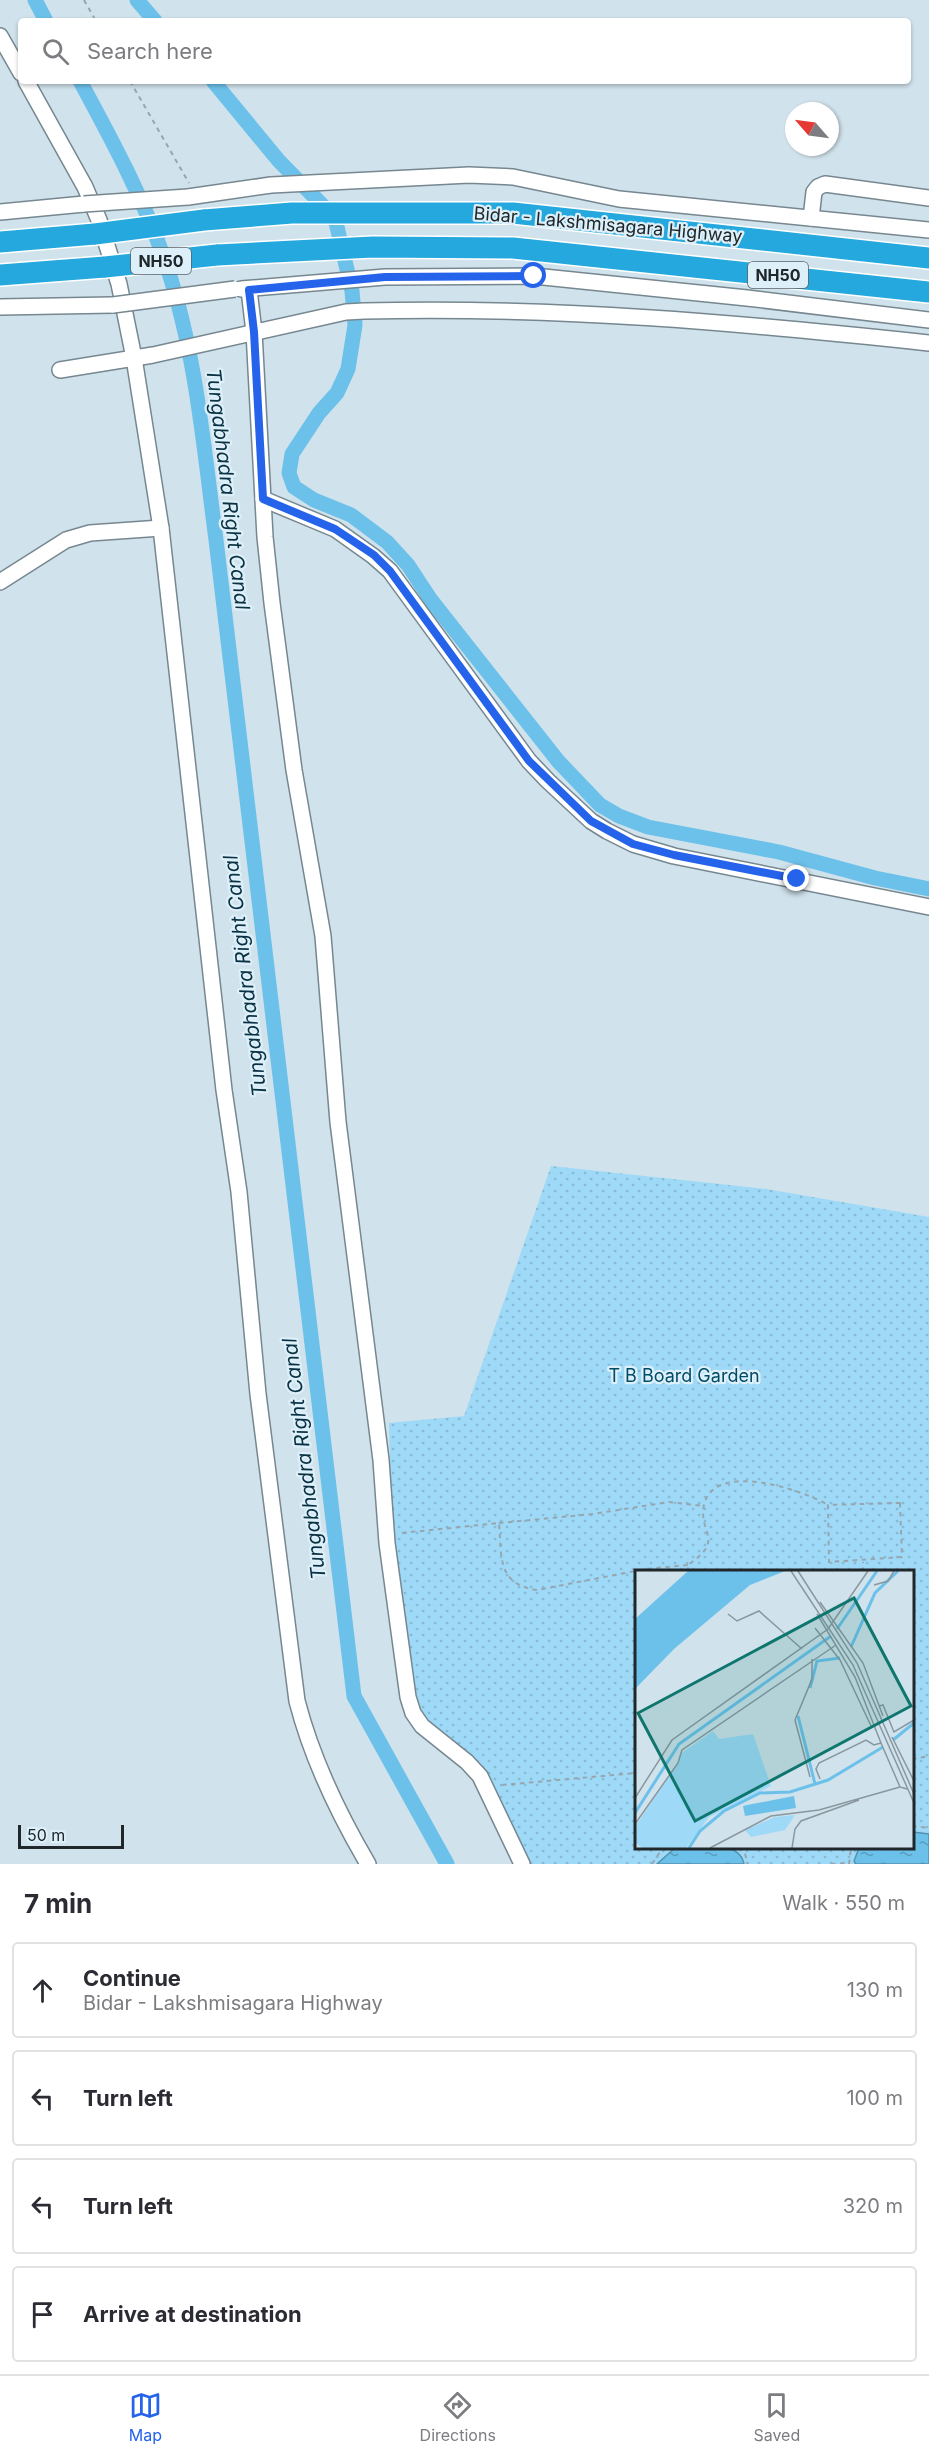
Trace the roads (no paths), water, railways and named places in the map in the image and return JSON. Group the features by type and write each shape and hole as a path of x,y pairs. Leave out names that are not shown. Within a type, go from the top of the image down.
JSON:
{"highway":[{"name":"Bidar - Lakshmisagara Highway","path":"0,242 292,213 513,213 929,258"},
{"name":"Bidar - Lakshmisagara Highway","path":"0,275 217,255 317,249 513,248 627,258 929,292"}],"street":[{"path":"0,36 18,68"},
{"path":"28,84 85,187 99,220 119,284 134,358 161,528 225,1090 239,1192 258,1394 297,1701 304,1730 318,1766 347,1827 368,1864"},
{"name":"Bidar - Lakshmisagara Highway","path":"0,212 192,196 271,185 427,176 513,177 619,199 929,230"},
{"path":"811,218 814,192 825,184 929,198"},
{"path":"0,307 113,305 309,283 385,277 534,276 736,296 929,320"},
{"path":"242,290 254,332 263,499 272,603 294,770 323,936 338,1122 381,1460 387,1535 408,1697 413,1713 422,1726 467,1762 480,1776 522,1864"},
{"path":"60,370 153,355 364,310 514,313 766,326 929,343"},
{"path":"263,499 335,529 374,555 390,571 529,761 579,809 607,831 633,844 674,855 929,907"},
{"path":"0,582 66,540 90,533 161,528"}],"water":[{"path":"914,1832 929,1834 929,1864 856,1864 854,1861 859,1849 914,1849"},
{"path":"674,1849 731,1849 740,1856 744,1864 657,1864"}],"waterway":[{"name":"Tungabhadra Right Canal","path":"35,0 44,18"},
{"path":"137,0 152,18"},
{"name":"Tungabhadra Right Canal","path":"82,84 128,172 159,243 177,300 192,367 216,540 354,1696 447,1864"},
{"path":"215,84 279,161 335,218 352,291 355,325 348,369 337,393 319,413 292,454 289,473 294,487 314,500 351,515 387,542 408,565 431,600 558,761 600,805 619,816 648,827 779,852 875,878 929,889"}],"park label":[{"name":"T B Board Garden","path":"684,1376"}]}
